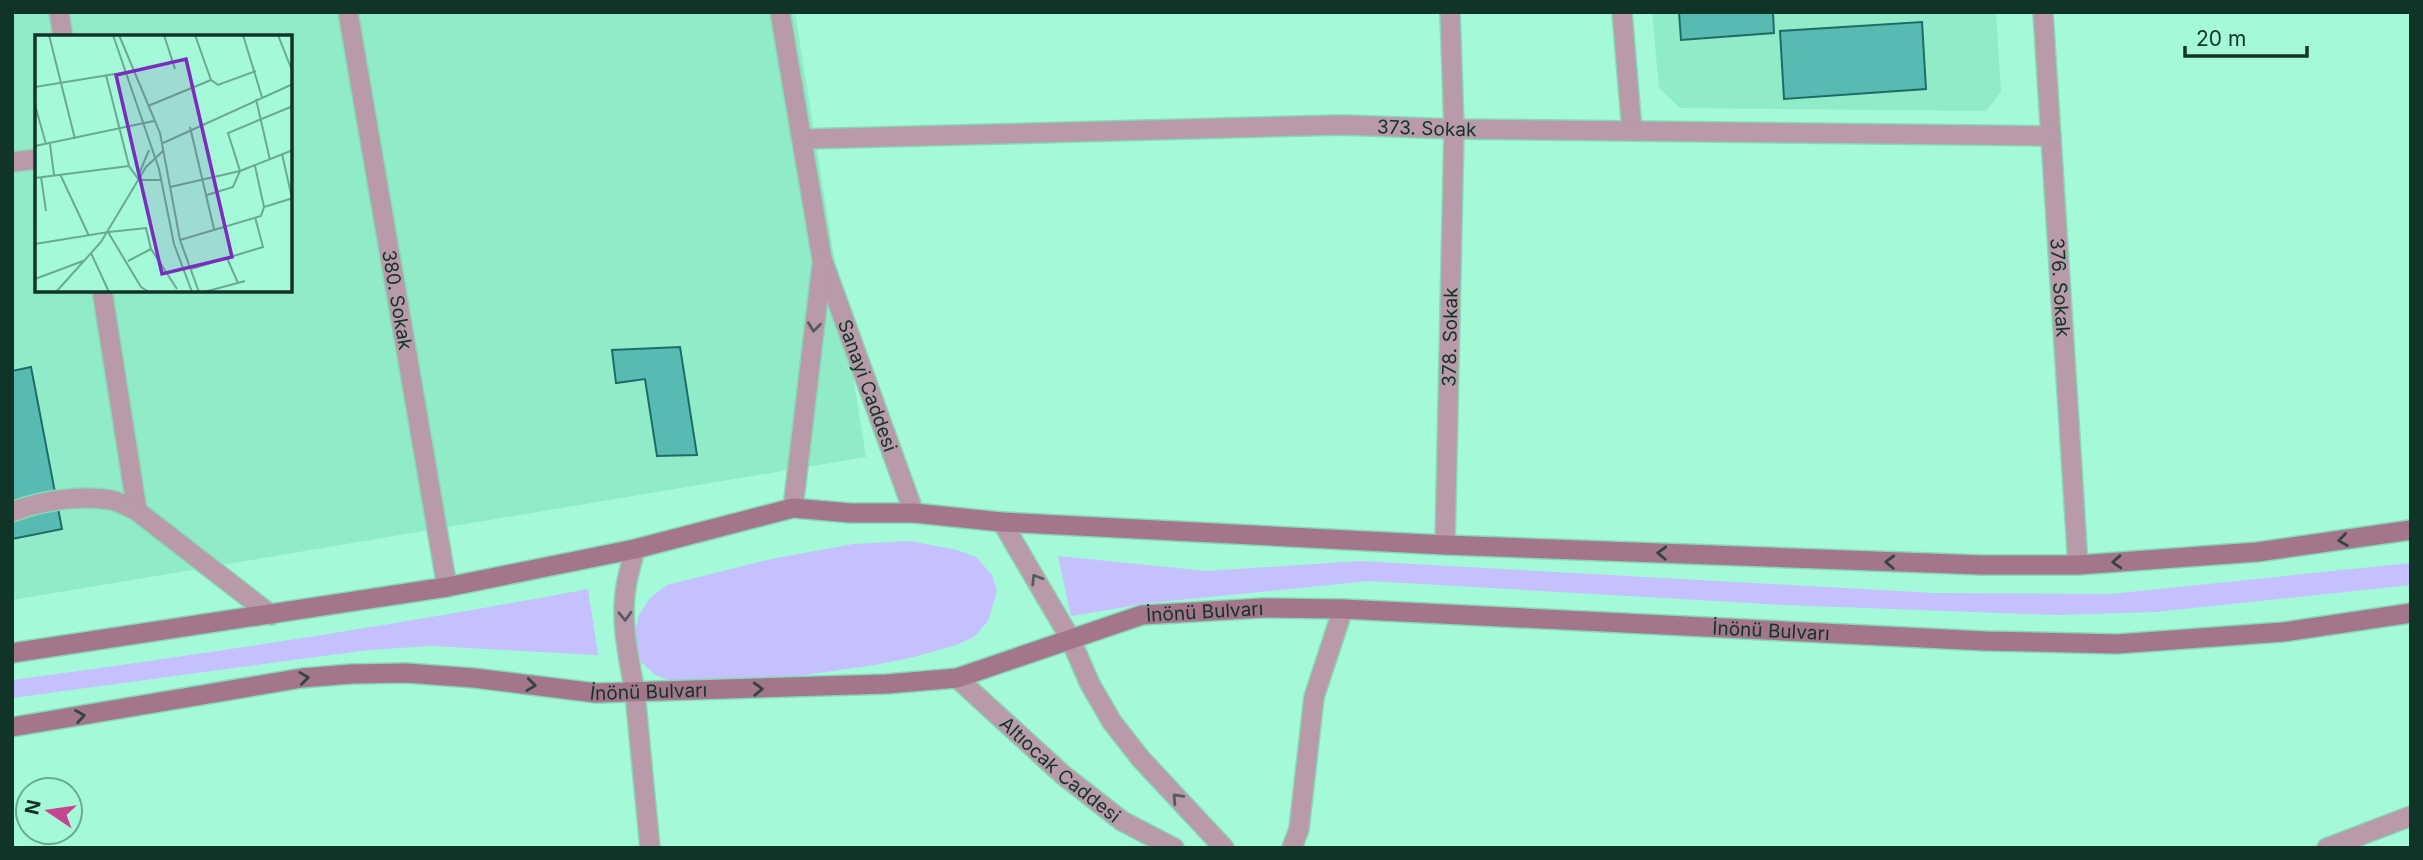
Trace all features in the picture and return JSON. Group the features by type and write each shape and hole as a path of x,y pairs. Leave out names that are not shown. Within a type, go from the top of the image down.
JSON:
{"main road":[{"path":"12,653 447,587 635,549 793,508 850,513 914,513 1002,522 1445,545 1982,565 2078,565 2257,552 2411,530"},
{"name":"İnönü Bulvarı","path":"12,727 302,678 351,674 406,673 474,678 596,693 887,684 957,678 1142,615 1263,608 1343,609 2118,645 2283,632 2411,613"}],"street":[{"path":"59,12 63,35"},
{"name":"380. Sokak","path":"348,12 447,587"},
{"name":"Sanayi Caddesi","path":"780,12 822,259 914,513"},
{"name":"378. Sokak","path":"1445,545 1454,129 1450,12"},
{"path":"1622,12 1632,131"},
{"name":"376. Sokak","path":"2043,12 2078,565"},
{"name":"373. Sokak","path":"802,139 1342,125 1454,129 2051,136"},
{"path":"12,162 35,159"},
{"name":"Sanayi Caddesi","path":"793,508 822,259"},
{"path":"102,292 137,511"},
{"path":"12,512 31,505 84,498 113,501 137,511 271,615"},
{"path":"1002,522 1070,638 1090,684 1112,722 1141,759 1224,848"},
{"path":"635,549 626,587 624,614 635,693 650,848"},
{"path":"1292,848 1299,829 1314,697 1343,609"},
{"name":"Altıocak Caddesi","path":"957,678 1092,798 1122,821 1174,848"},
{"path":"2327,848 2411,816"}],"shaded area":[{"path":"12,12 795,12 866,457 12,600"},
{"path":"1652,12 1996,12 2001,92 1986,111 1680,108 1659,88"},
{"path":"910,541 957,550 976,557 992,575 997,591 988,621 974,637 914,657 783,678 672,682 654,674 639,660 634,636 639,615 650,598 667,585 771,559 853,544"},
{"path":"1058,556 1207,571 1360,561 1934,593 2110,594 2411,563 2411,585 2155,612 2057,615 1784,605 1369,581 1149,603 1071,616"},
{"path":"588,589 598,655 431,646 368,650 12,698 12,680 301,638"}],"building":[{"path":"1679,12 1773,12 1774,33 1681,40"},
{"path":"1922,22 1926,89 1784,99 1780,31"},
{"path":"680,347 697,455 657,456 645,379 616,383 612,350"},
{"path":"31,367 62,529 12,539 12,371"}]}
